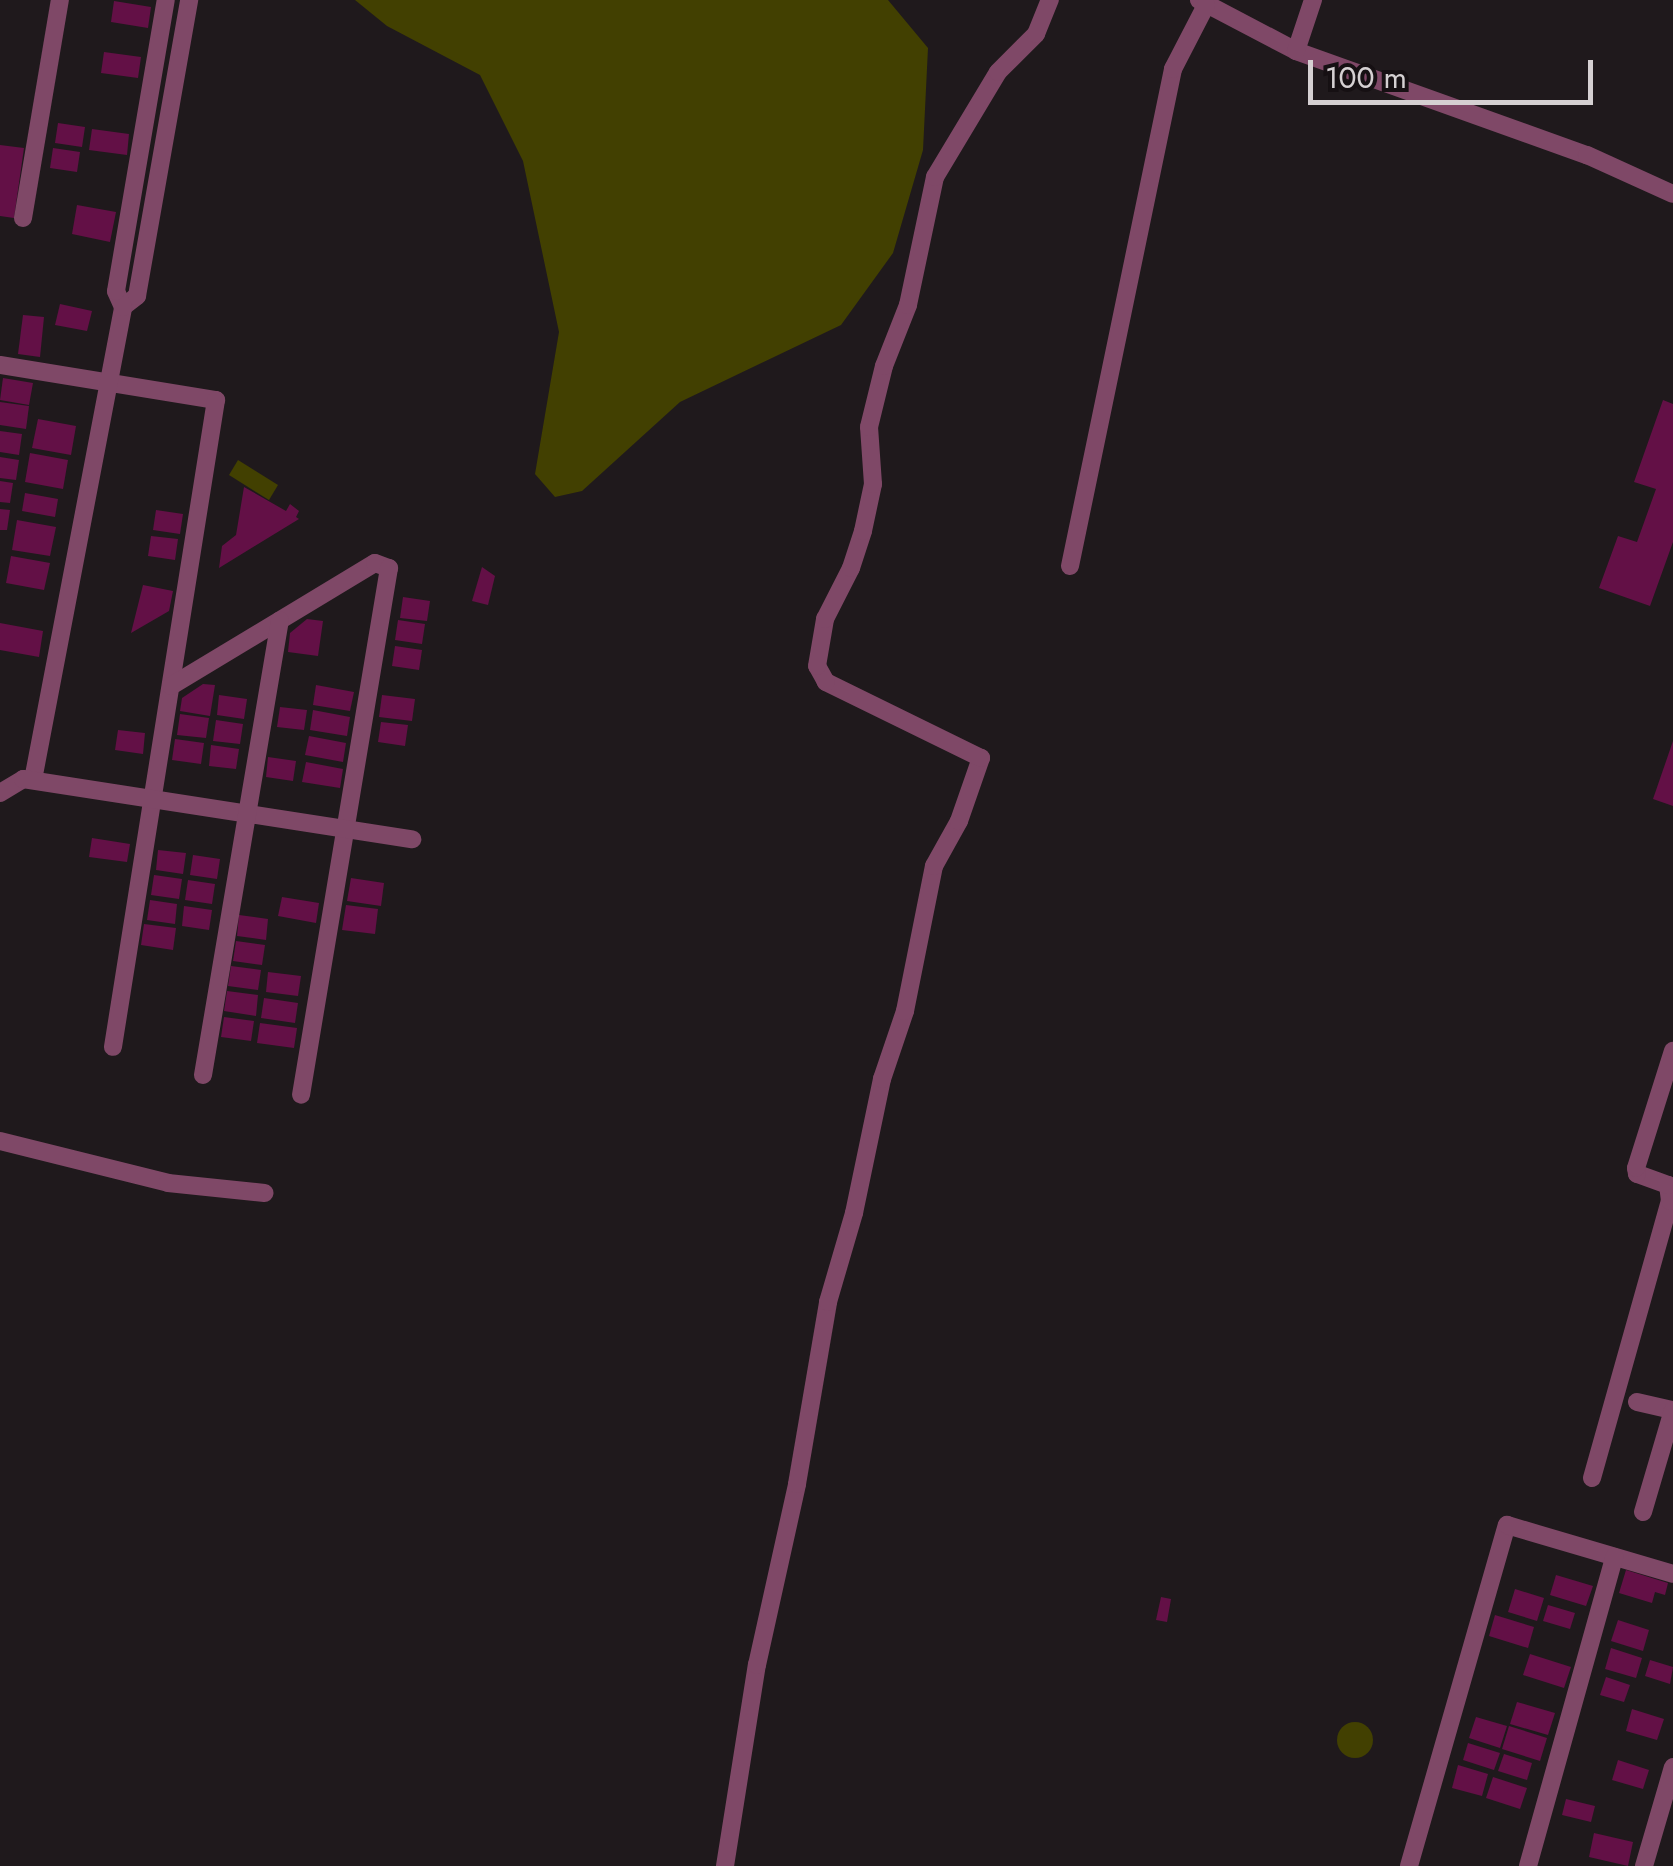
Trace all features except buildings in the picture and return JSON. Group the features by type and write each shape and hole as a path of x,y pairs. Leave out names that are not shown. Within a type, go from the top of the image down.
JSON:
{"street":[{"path":"23,218 60,0"},
{"path":"33,780 123,307 116,291 166,0"},
{"path":"123,307 137,296 190,0"},
{"path":"725,1866 758,1665 797,1484 828,1302 854,1213 882,1080 905,1011 934,866 958,821 981,758 826,682 817,666 825,619 852,568 863,530 874,484 868,427 884,366 908,305 935,177 998,72 1036,34 1050,0"},
{"path":"1296,51 1313,0"},
{"path":"1070,566 1173,69 1202,2 1296,51 1587,155 1673,194"},
{"path":"0,365 216,400 113,1048"},
{"path":"171,686 375,563 390,568 301,1094"},
{"path":"203,1075 280,620"},
{"path":"0,793 23,778 412,839"},
{"path":"1592,1478 1670,1200 1668,1185 1637,1174 1636,1168 1673,1052"},
{"path":"0,1141 168,1182 264,1193"},
{"path":"1637,1402 1673,1410 1643,1512"},
{"path":"1409,1866 1507,1525 1673,1574"},
{"path":"1528,1866 1614,1557"},
{"path":"1644,1866 1673,1768"}],"shaded area":[{"path":"355,0 888,0 928,48 923,150 893,253 841,325 680,402 582,491 555,497 535,474 559,332 523,161 480,75 387,26"},
{"path":"238,460 278,485 269,500 229,475"},
{"path":"1355,1722 1367,1728 1373,1740 1367,1752 1355,1758 1343,1752 1337,1740 1343,1728"}]}
